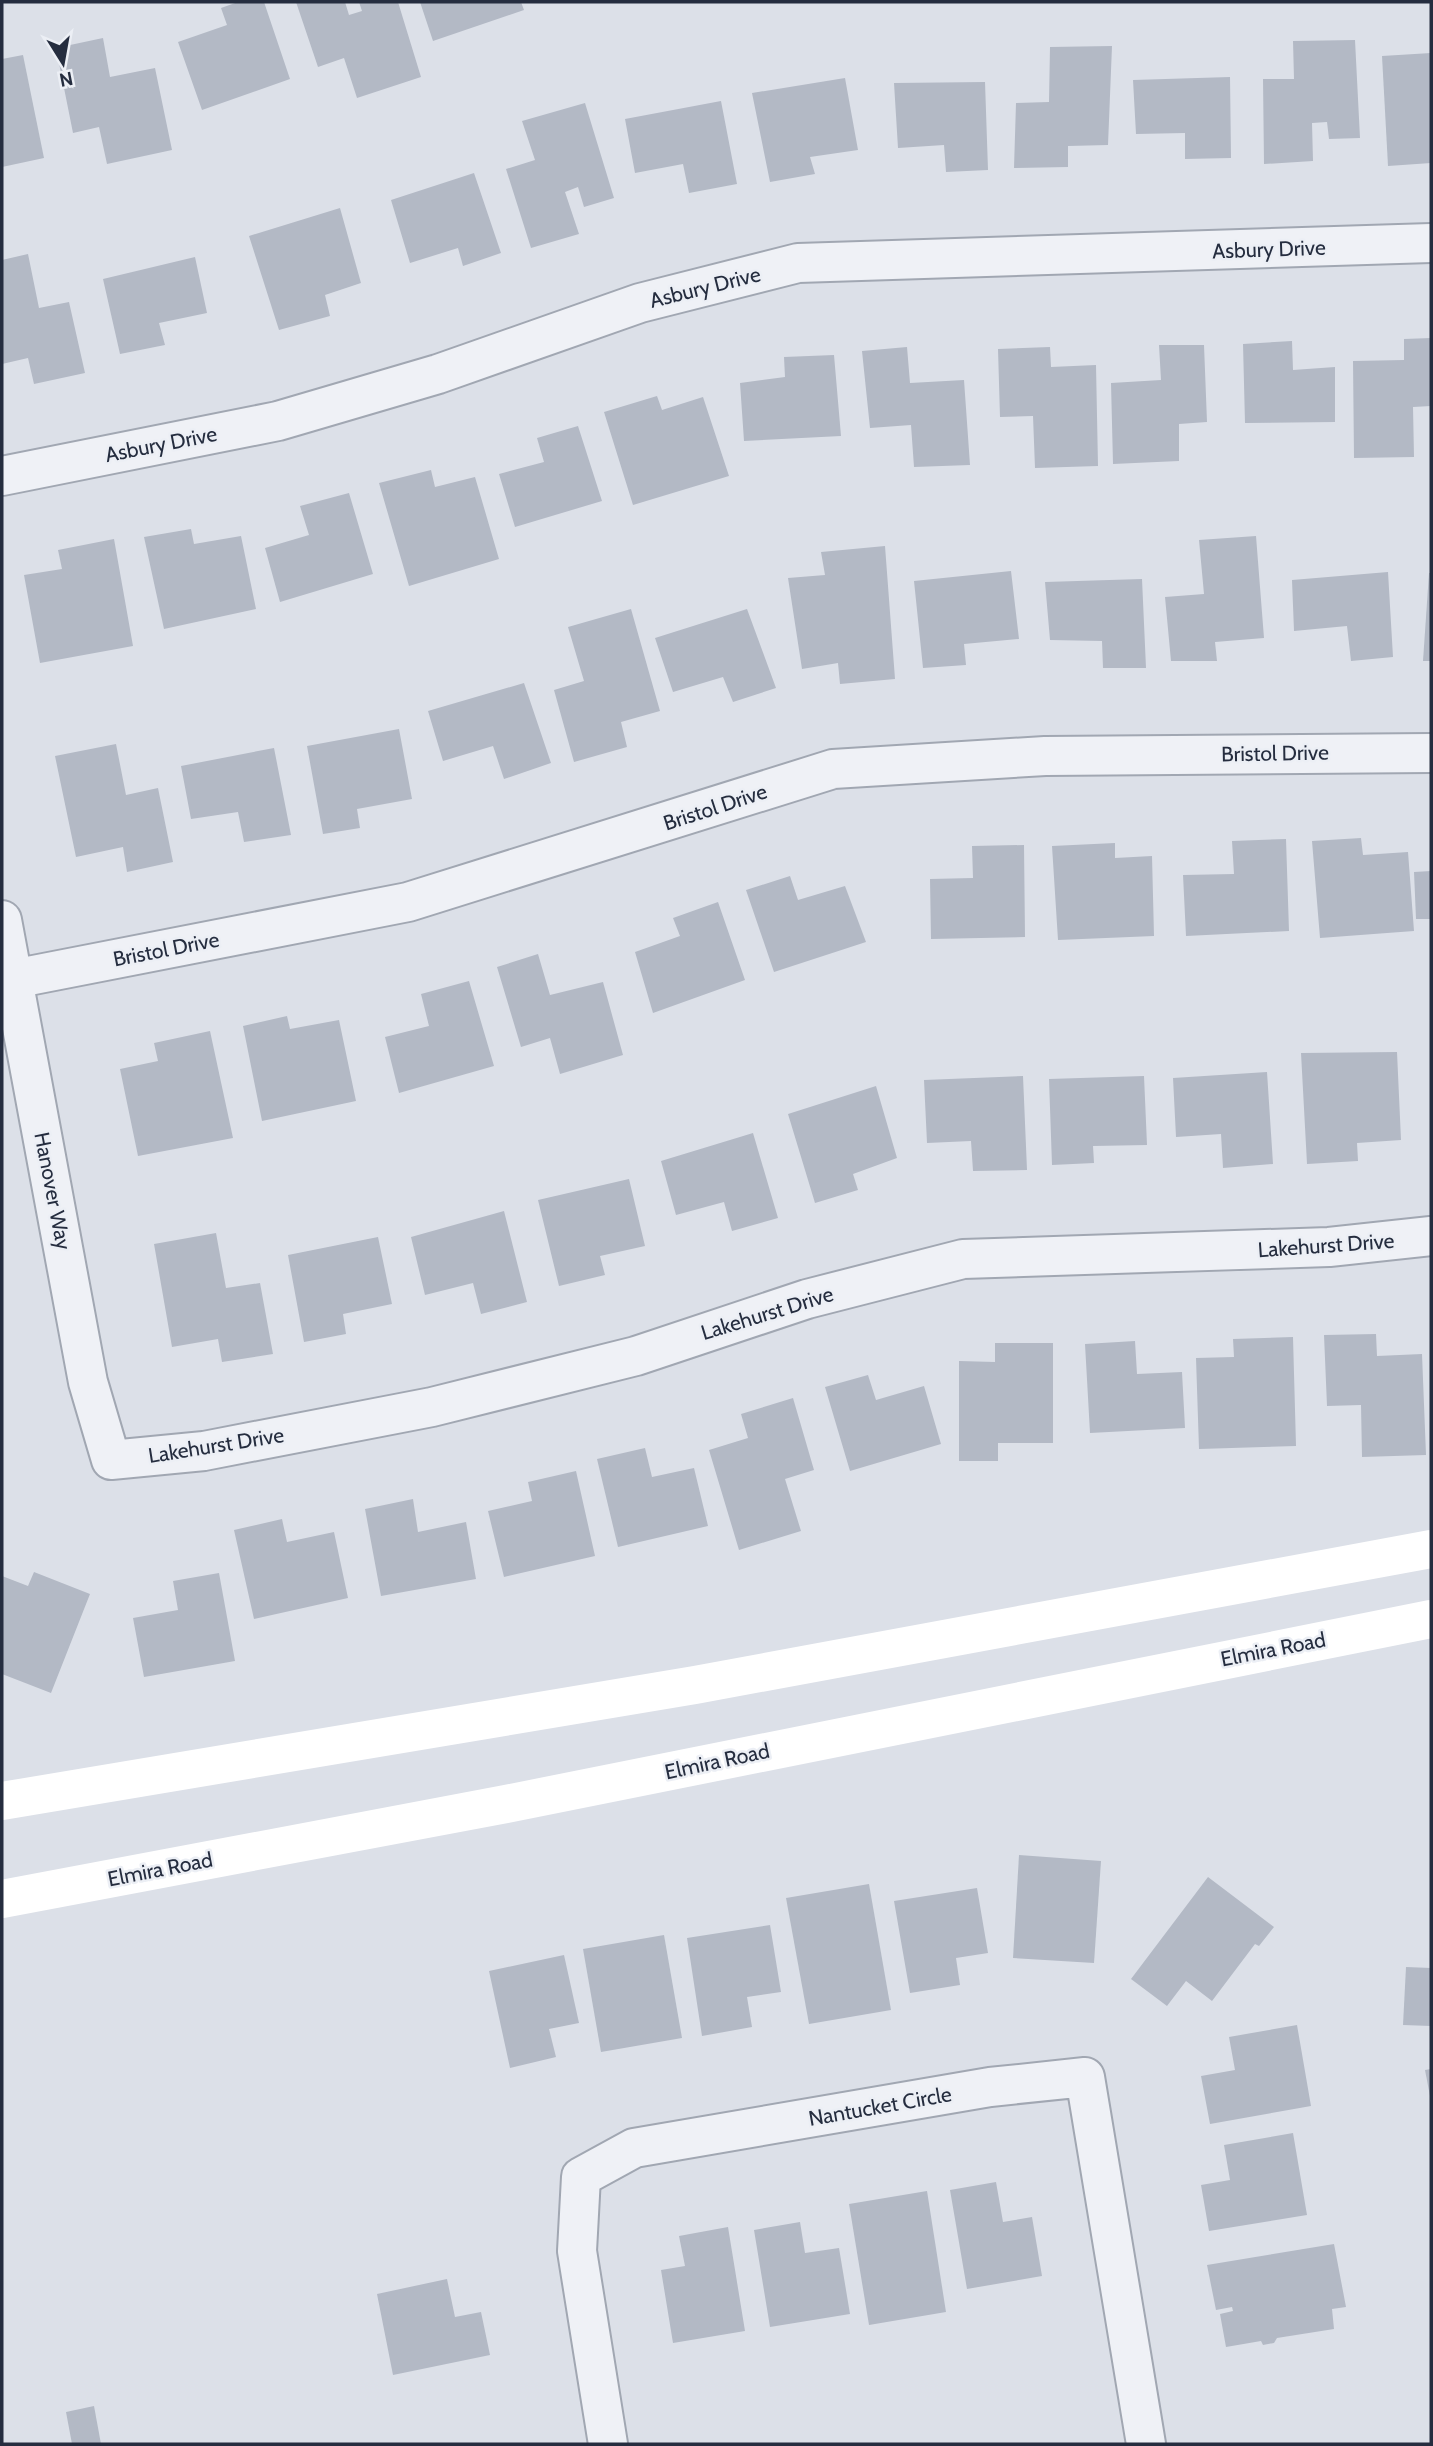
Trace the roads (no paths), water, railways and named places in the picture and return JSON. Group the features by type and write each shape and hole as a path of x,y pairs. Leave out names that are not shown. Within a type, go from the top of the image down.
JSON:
{"main road":[{"path":"2,1801 695,1685 1431,1549"},
{"name":"Elmira Road","path":"2,1899 506,1804 1431,1619"}],"street":[{"name":"Asbury Drive","path":"2,476 278,421 438,374 640,303 798,263 1431,243"},
{"name":"Bristol Drive","path":"13,979 408,902 833,769 1045,756 1431,752"},
{"name":"Hanover Way","path":"2,920 88,1382 111,1461"},
{"name":"Lakehurst Drive","path":"111,1461 204,1451 432,1407 636,1356 807,1299 963,1259 1329,1247 1431,1236"},
{"name":"Nantucket Circle","path":"608,2444 577,2251 581,2177 634,2148 990,2087 1085,2077 1146,2444"}]}
